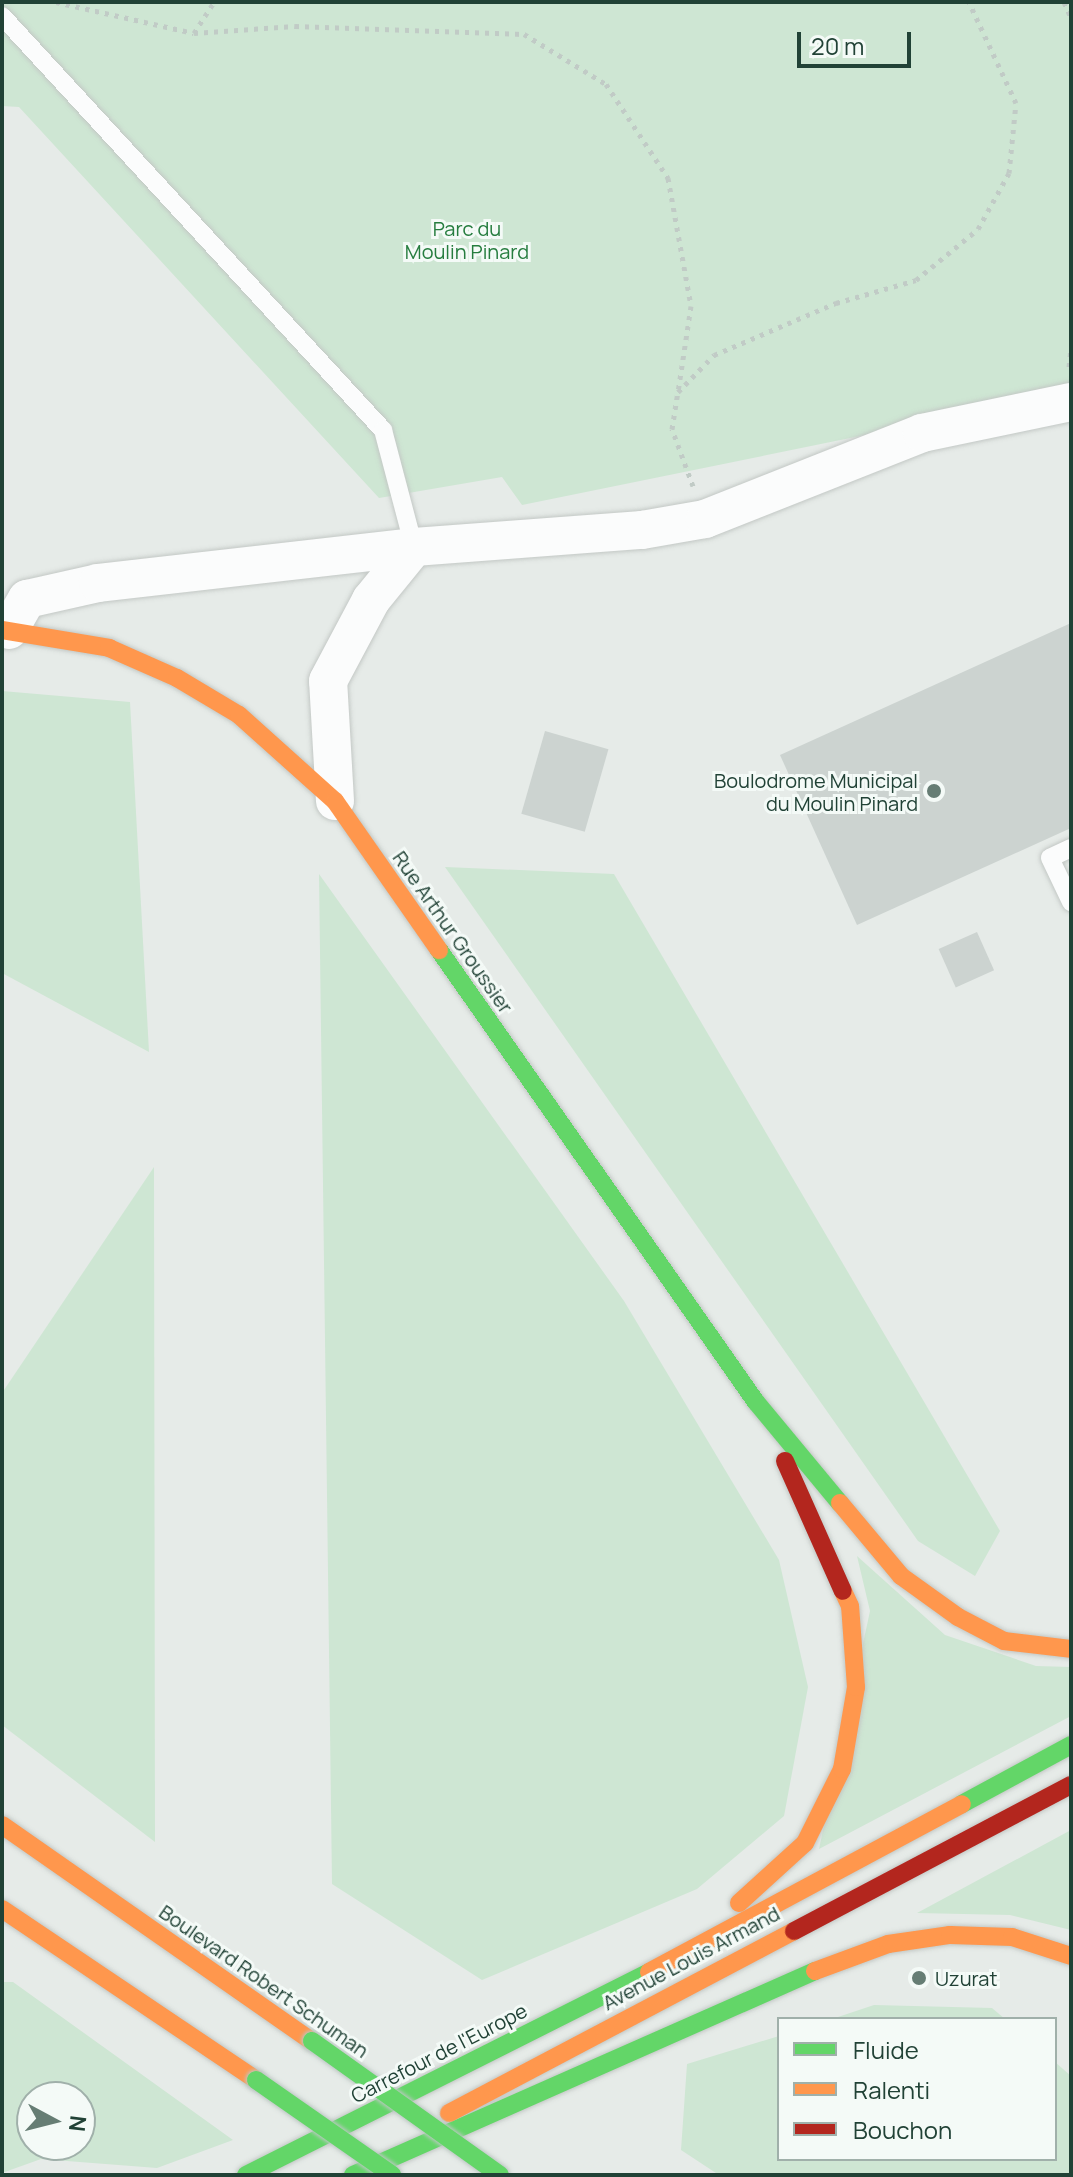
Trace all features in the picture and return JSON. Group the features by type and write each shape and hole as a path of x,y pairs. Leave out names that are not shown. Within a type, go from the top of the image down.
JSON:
{"main road":[{"name":"Rue Arthur Groussier","path":"6,630 109,648 177,678 239,715 335,801 756,1402"},
{"path":"756,1402 901,1576 958,1617 1004,1641 1071,1649"},
{"path":"652,1970 741,1902 805,1843 842,1769 856,1687 850,1606 756,1402"},
{"name":"Avenue Louis Armand","path":"652,1970 1071,1745"},
{"name":"Avenue Louis Armand","path":"334,2175 1071,1785"},
{"name":"Boulevard Robert Schuman","path":"2,1825 500,2175"},
{"path":"2,1909 392,2175"},
{"path":"353,2175 784,1982 888,1944 950,1935 1012,1937 1071,1956"},
{"name":"Carrefour de l'Europe","path":"246,2175 652,1970"}],"street":[{"path":"6,630 27,599 98,583 414,547 642,530 705,519 922,433 1069,411"},
{"path":"335,801 328,681 371,600 414,547"}],"lane":[{"path":"2,16 383,430 414,547"},
{"path":"1071,848 1050,858 1071,902"}],"path":[{"path":"56,2 194,33 295,26 524,34 606,84 668,178 691,306 672,429 705,519"},
{"path":"194,33 214,2"},
{"path":"678,392 714,355 836,303 916,280 978,229 1009,173 1016,103 969,2"},
{"path":"1064,2 1071,18"}],"green space":[{"name":"Parc du Moulin Pinard","path":"2,2 1071,2 1071,393 522,505 502,477 379,498 19,107 2,106"},
{"path":"2,691 130,702 149,1052 2,973"},
{"path":"445,867 614,874 1000,1531 975,1576 918,1541"},
{"path":"319,874 624,1301 779,1560 808,1687 784,1816 697,1889 482,1980 332,1884"},
{"path":"154,1167 155,1842 2,1725 2,1393"},
{"path":"857,1556 945,1635 1036,1666 1071,1667 1071,1716 819,1849 870,1611"},
{"path":"1071,1830 1071,1930 1010,1915 917,1913"},
{"path":"2,1982 13,1982 233,2140 157,2168 67,2161 96,2161 96,2081 16,2081 16,2161 35,2161 2,2173"},
{"path":"874,2005 992,2008 1003,2017 838,2017"},
{"path":"777,2037 777,2161 1057,2161 1057,2064 1071,2076 1071,2175 719,2175 681,2150 687,2064"}],"building":[{"name":"Boulodrome Municipal du Moulin Pinard","path":"1071,623 1071,828 857,925 780,755"},
{"path":"545,731 608,749 585,832 521,814"},
{"path":"977,932 994,970 956,987 939,949"}],"traffic: fast":[{"path":"439,950 756,1402 840,1503"},
{"path":"962,1804 1071,1745"},
{"path":"353,2175 815,1971"},
{"path":"246,2175 649,1972"},
{"path":"312,2041 500,2175"},
{"path":"256,2080 392,2175"}],"traffic: slow":[{"path":"2,630 109,648 177,678 239,715 335,801 439,950"},
{"path":"840,1503 901,1576 958,1617 1004,1641 1071,1649"},
{"path":"739,1903 805,1843 842,1769 856,1687 850,1606 843,1591"},
{"path":"649,1972 962,1804"},
{"path":"2,1825 312,2041"},
{"path":"2,1909 256,2080"},
{"path":"449,2113 794,1931"},
{"path":"815,1971 888,1944 950,1935 1012,1937 1071,1956"}],"traffic: jam":[{"path":"785,1461 843,1591"},
{"path":"794,1931 1071,1785"}],"place":[{"name":"Boulodrome Municipal du Moulin Pinard","path":"934,791"},
{"name":"Uzurat","path":"919,1978"}]}
